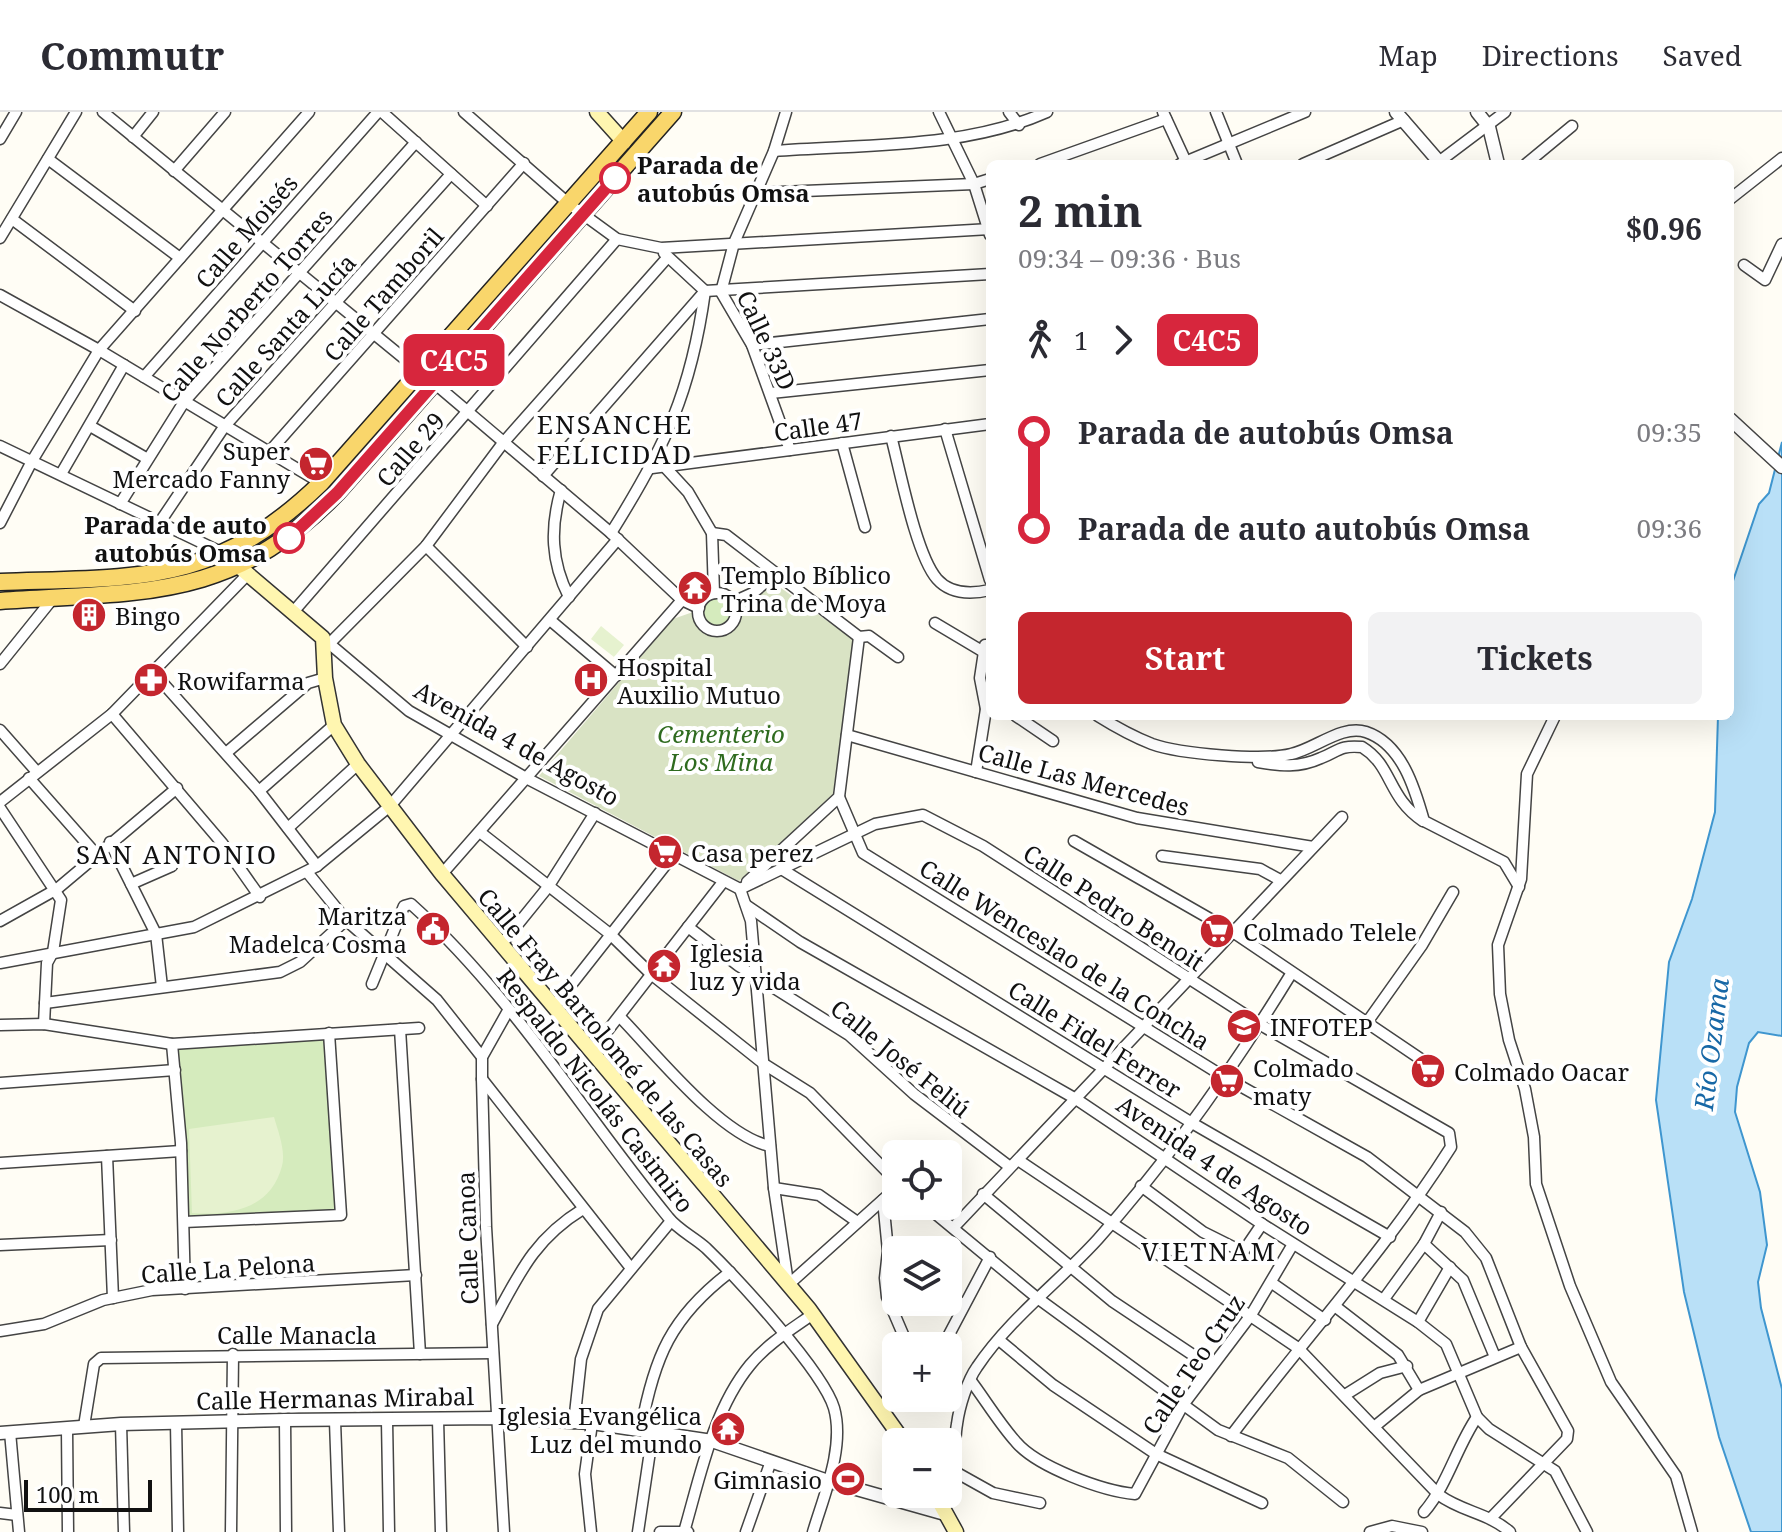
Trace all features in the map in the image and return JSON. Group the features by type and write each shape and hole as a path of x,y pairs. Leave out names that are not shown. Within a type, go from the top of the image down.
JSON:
{"main road":[{"path":"597,112 624,142"},
{"path":"0,582 169,573 223,553 288,515 321,483 649,112"},
{"path":"0,601 155,590 244,570 313,517 673,112"},
{"name":"Avenida 4 de Agosto","path":"223,553 326,641"},
{"name":"Calle Fray Bartolomé de las Casas","path":"326,641 325,678 334,725 358,764 442,874 813,1314 894,1428"},
{"path":"942,1508 956,1532"}],"street":[{"path":"0,139 16,112"},
{"path":"0,238 76,112"},
{"path":"103,112 561,490 682,600 699,608"},
{"path":"133,137 153,112"},
{"path":"174,171 225,112"},
{"path":"0,523 32,461 99,350 309,112"},
{"path":"380,112 487,206"},
{"name":"Calle Moisés","path":"144,377 380,112"},
{"path":"464,112 569,204 617,239 661,248 986,231"},
{"name":"Calle 33D","path":"786,112 774,151 734,243 721,292 752,345 790,450"},
{"path":"939,112 974,184 986,222"},
{"path":"1009,112 1019,125"},
{"path":"774,151 953,138 1019,125 1047,112"},
{"path":"1216,112 1235,160"},
{"path":"1190,160 1305,112"},
{"path":"1477,112 1489,127 1497,160"},
{"path":"1444,160 1505,112"},
{"path":"1050,160 1164,116 1183,160"},
{"path":"1311,160 1400,116 1436,160"},
{"path":"1531,160 1572,126"},
{"name":"Calle Norberto Torres","path":"120,504 146,458 184,402 416,142"},
{"path":"1734,196 1782,158"},
{"path":"48,159 180,258"},
{"name":"Calle Tamboril","path":"270,451 524,163"},
{"name":"Calle Santa Lucía","path":"160,522 224,427 451,174"},
{"path":"756,193 974,184 986,180"},
{"path":"12,219 135,311"},
{"name":"Calle 29","path":"294,611 617,239"},
{"path":"1744,265 1765,280 1782,244"},
{"path":"661,248 667,258 705,291 986,274"},
{"path":"326,641 426,546 503,443 667,258"},
{"path":"0,963 194,927 312,869 390,806 550,620 614,536 652,468 690,376 705,291"},
{"path":"543,476 705,291"},
{"path":"0,295 99,350 321,483"},
{"path":"752,345 986,319"},
{"path":"61,474 124,365"},
{"path":"771,393 986,370"},
{"path":"1734,423 1782,467"},
{"name":"Calle 47","path":"652,468 986,424"},
{"path":"90,426 146,458"},
{"path":"945,429 986,567"},
{"path":"891,436 926,560 938,580 955,591 986,590"},
{"path":"842,443 865,527"},
{"name":"Avenida 4 de Agosto","path":"0,446 223,553"},
{"path":"664,466 688,492 712,533 714,593 699,608"},
{"path":"561,490 551,532 559,576 569,597"},
{"path":"712,533 726,535 774,575 859,637 869,636 898,657"},
{"path":"426,546 527,647"},
{"path":"44,1024 47,963 53,952 61,900 57,889 0,805 33,775 112,714 244,570"},
{"path":"733,602 753,593 774,575"},
{"path":"699,608 703,625 721,631 735,620 733,602 725,595 714,593"},
{"path":"0,664 54,597"},
{"path":"442,874 682,600"},
{"path":"550,620 616,676"},
{"path":"935,623 983,648 980,678 986,700"},
{"path":"788,1285 774,1188 751,921 740,889 839,797 859,637"},
{"name":"Avenida 4 de Agosto","path":"326,641 389,696 449,734 528,779 740,889"},
{"path":"153,672 288,828 346,920 437,1000 482,1057 509,1009"},
{"path":"226,753 308,683 325,678"},
{"path":"112,714 177,788 260,897"},
{"path":"976,772 986,719"},
{"path":"1022,720 1053,741"},
{"path":"1106,720 1154,745 1299,766 1324,757 1336,748 1362,747 1386,771 1401,804 1424,821 1504,862 1519,887"},
{"path":"1553,720 1527,774 1519,887 1502,932 1497,956 1507,1027 1525,1089 1534,1137 1539,1194 1570,1286 1611,1382 1676,1476 1692,1532"},
{"path":"259,791 334,725"},
{"path":"0,730 96,854"},
{"path":"1244,760 1292,754 1349,731 1363,731 1372,735 1406,766 1424,821"},
{"name":"Calle Las Mercedes","path":"847,735 1137,818 1313,847"},
{"path":"288,828 358,764"},
{"path":"0,921 57,889 177,788"},
{"name":"Calle Wenceslao de la Concha","path":"839,797 863,853 1226,1078 1367,1157 1465,1232 1486,1258 1521,1347 1568,1436 1544,1462"},
{"path":"501,945 548,887 595,813"},
{"name":"Calle Pedro Benoit","path":"740,889 856,833 908,816 931,818 983,846 1261,1024 1452,1138 1451,1147 1420,1196"},
{"path":"954,1227 1280,880 1313,847 1328,837 1342,817"},
{"path":"481,833 610,934 651,974 764,1064 810,1093 882,1166"},
{"path":"1074,841 1233,932 1431,1066"},
{"path":"110,842 156,934 162,987"},
{"path":"553,1008 675,853"},
{"path":"1162,856 1260,869 1280,880"},
{"path":"131,884 172,866"},
{"name":"Calle Fidel Ferrer","path":"783,870 1192,1123 1390,1237"},
{"path":"591,1052 723,882"},
{"path":"1368,1021 1422,945 1453,892"},
{"name":"Respaldo Nicolás Casimiro","path":"383,954 404,906 411,904 444,933 509,1009 671,1221 730,1272 822,1383 834,1408 837,1440 813,1532"},
{"name":"Avenida 4 de Agosto","path":"746,905 800,942 1076,1099 1262,1224 1418,1322 1446,1344 1477,1417 1489,1429 1544,1462 1564,1484 1587,1532"},
{"path":"45,1003 280,972 300,962 346,920"},
{"name":"Calle José Feliú","path":"688,927 754,975 849,1035 914,1094 1298,1348 1439,1495"},
{"path":"372,984 383,954"},
{"path":"956,1428 975,1369 1036,1297 1070,1268 1164,1159 1226,1078 1291,974"},
{"path":"620,1017 724,1123 756,1144 770,1146"},
{"path":"0,1025 44,1024 172,1044 419,1028"},
{"path":"400,1029 420,1354"},
{"path":"184,1222 341,1215 329,1033"},
{"path":"172,1044 181,1151 185,1289"},
{"name":"Calle Canoa","path":"482,1057 491,1326 504,1532"},
{"path":"0,1083 175,1070"},
{"path":"482,1079 630,1267"},
{"path":"0,1163 181,1151"},
{"path":"107,1156 113,1298"},
{"path":"1141,1186 1203,1232 1243,1252 1262,1224"},
{"path":"774,1188 819,1195 856,1221"},
{"path":"983,1194 1112,1301 1211,1367"},
{"path":"1231,1436 1298,1348 1357,1282 1420,1196"},
{"path":"788,1285 882,1201"},
{"path":"491,1326 535,1249 555,1227 583,1209"},
{"path":"1384,1299 1424,1244 1441,1212"},
{"path":"945,1220 1036,1297 1183,1405 1231,1436 1258,1443 1288,1458 1343,1502"},
{"path":"574,1423 586,1338 598,1309 671,1221"},
{"path":"0,1245 111,1240"},
{"name":"Calle Teo Cruz","path":"971,1381 1017,1443 1039,1461 1084,1480 1135,1494 1183,1405 1251,1315 1293,1244"},
{"path":"1424,1244 1450,1267 1471,1294 1495,1357"},
{"path":"950,1332 990,1257"},
{"path":"1418,1322 1450,1267"},
{"path":"638,1532 650,1383 666,1339 705,1291 730,1272"},
{"name":"Calle La Pelona","path":"0,1331 44,1324 113,1298 152,1290 416,1275"},
{"path":"1272,1283 1325,1320"},
{"path":"1336,1307 1407,1366 1419,1390"},
{"path":"660,1532 685,1532 726,1405 751,1364 783,1335 813,1314"},
{"path":"999,1340 1053,1385 1156,1454 1262,1503"},
{"path":"1374,1427 1419,1390 1521,1347"},
{"name":"Calle Manacla","path":"84,1426 94,1364 101,1358 493,1353"},
{"path":"231,1532 233,1354"},
{"path":"1345,1395 1380,1373 1407,1366"},
{"path":"1424,1512 1439,1495 1457,1450 1477,1417"},
{"name":"Calle Hermanas Mirabal","path":"5,1432 121,1424 285,1420 496,1418 592,1423 712,1441 828,1481 945,1514"},
{"path":"285,1420 286,1532"},
{"path":"438,1420 441,1532"},
{"path":"335,1421 339,1532"},
{"path":"387,1421 389,1532"},
{"path":"176,1423 178,1532"},
{"path":"591,1532 585,1474 592,1423"},
{"path":"121,1424 124,1532"},
{"path":"67,1429 68,1532"},
{"path":"5,1432 19,1532"},
{"path":"746,1532 771,1461"},
{"path":"1492,1517 1544,1462"},
{"path":"962,1477 993,1493 1040,1503"},
{"path":"1439,1495 1457,1506 1492,1517 1510,1532"},
{"path":"0,1513 17,1515"},
{"path":"1370,1532 1392,1526 1422,1532"}],"green space":[{"name":"Cementerio Los Mina","path":"774,583 854,640 833,794 739,881 539,776 673,619 693,612 702,632 720,637 736,627 741,604"},
{"path":"718,596 730,600 734,612 730,624 718,628 706,624 702,612 706,600"},
{"path":"601,626 624,645 614,657 591,639"},
{"path":"327,1037 337,1210 189,1217 175,1047"},
{"path":"274,1117 283,1160 277,1180 269,1192 259,1201 234,1211 192,1213 189,1129"}],"water":[{"name":"Río Ozama","path":"1782,442 1782,1036 1758,1032 1749,1043 1737,1087 1735,1112 1760,1192 1767,1245 1758,1282 1761,1308 1782,1389 1782,1532 1751,1532 1719,1437 1684,1292 1656,1100 1669,962 1692,899 1715,812 1718,720 1734,720 1734,578 1759,504 1769,493"}],"bus line":[{"name":"C4C5","path":"289,538 337,493 615,178"}],"place":[{"name":"Parada de autobús Omsa","path":"615,178"},
{"name":"Super Mercado Fanny","path":"316,464"},
{"name":"Parada de auto autobús Omsa","path":"289,538"},
{"name":"Templo Bíblico Trina de Moya","path":"695,588"},
{"name":"Bingo","path":"89,615"},
{"name":"Rowifarma","path":"151,680"},
{"name":"Hospital Auxilio Mutuo","path":"591,680"},
{"name":"Casa perez","path":"665,852"},
{"name":"Maritza Madelca Cosma","path":"433,929"},
{"name":"Colmado Telele","path":"1217,931"},
{"name":"Iglesia luz y vida","path":"664,966"},
{"name":"INFOTEP","path":"1244,1026"},
{"name":"Colmado Oacar","path":"1428,1071"},
{"name":"Colmado maty","path":"1227,1081"},
{"name":"Iglesia Evangélica Luz del mundo","path":"728,1429"},
{"name":"Gimnasio","path":"848,1479"}],"district":[{"name":"ENSANCHE FELICIDAD","path":"615,439"},
{"name":"SAN ANTONIO","path":"177,854"},
{"name":"VIETNAM","path":"1209,1251"}]}
